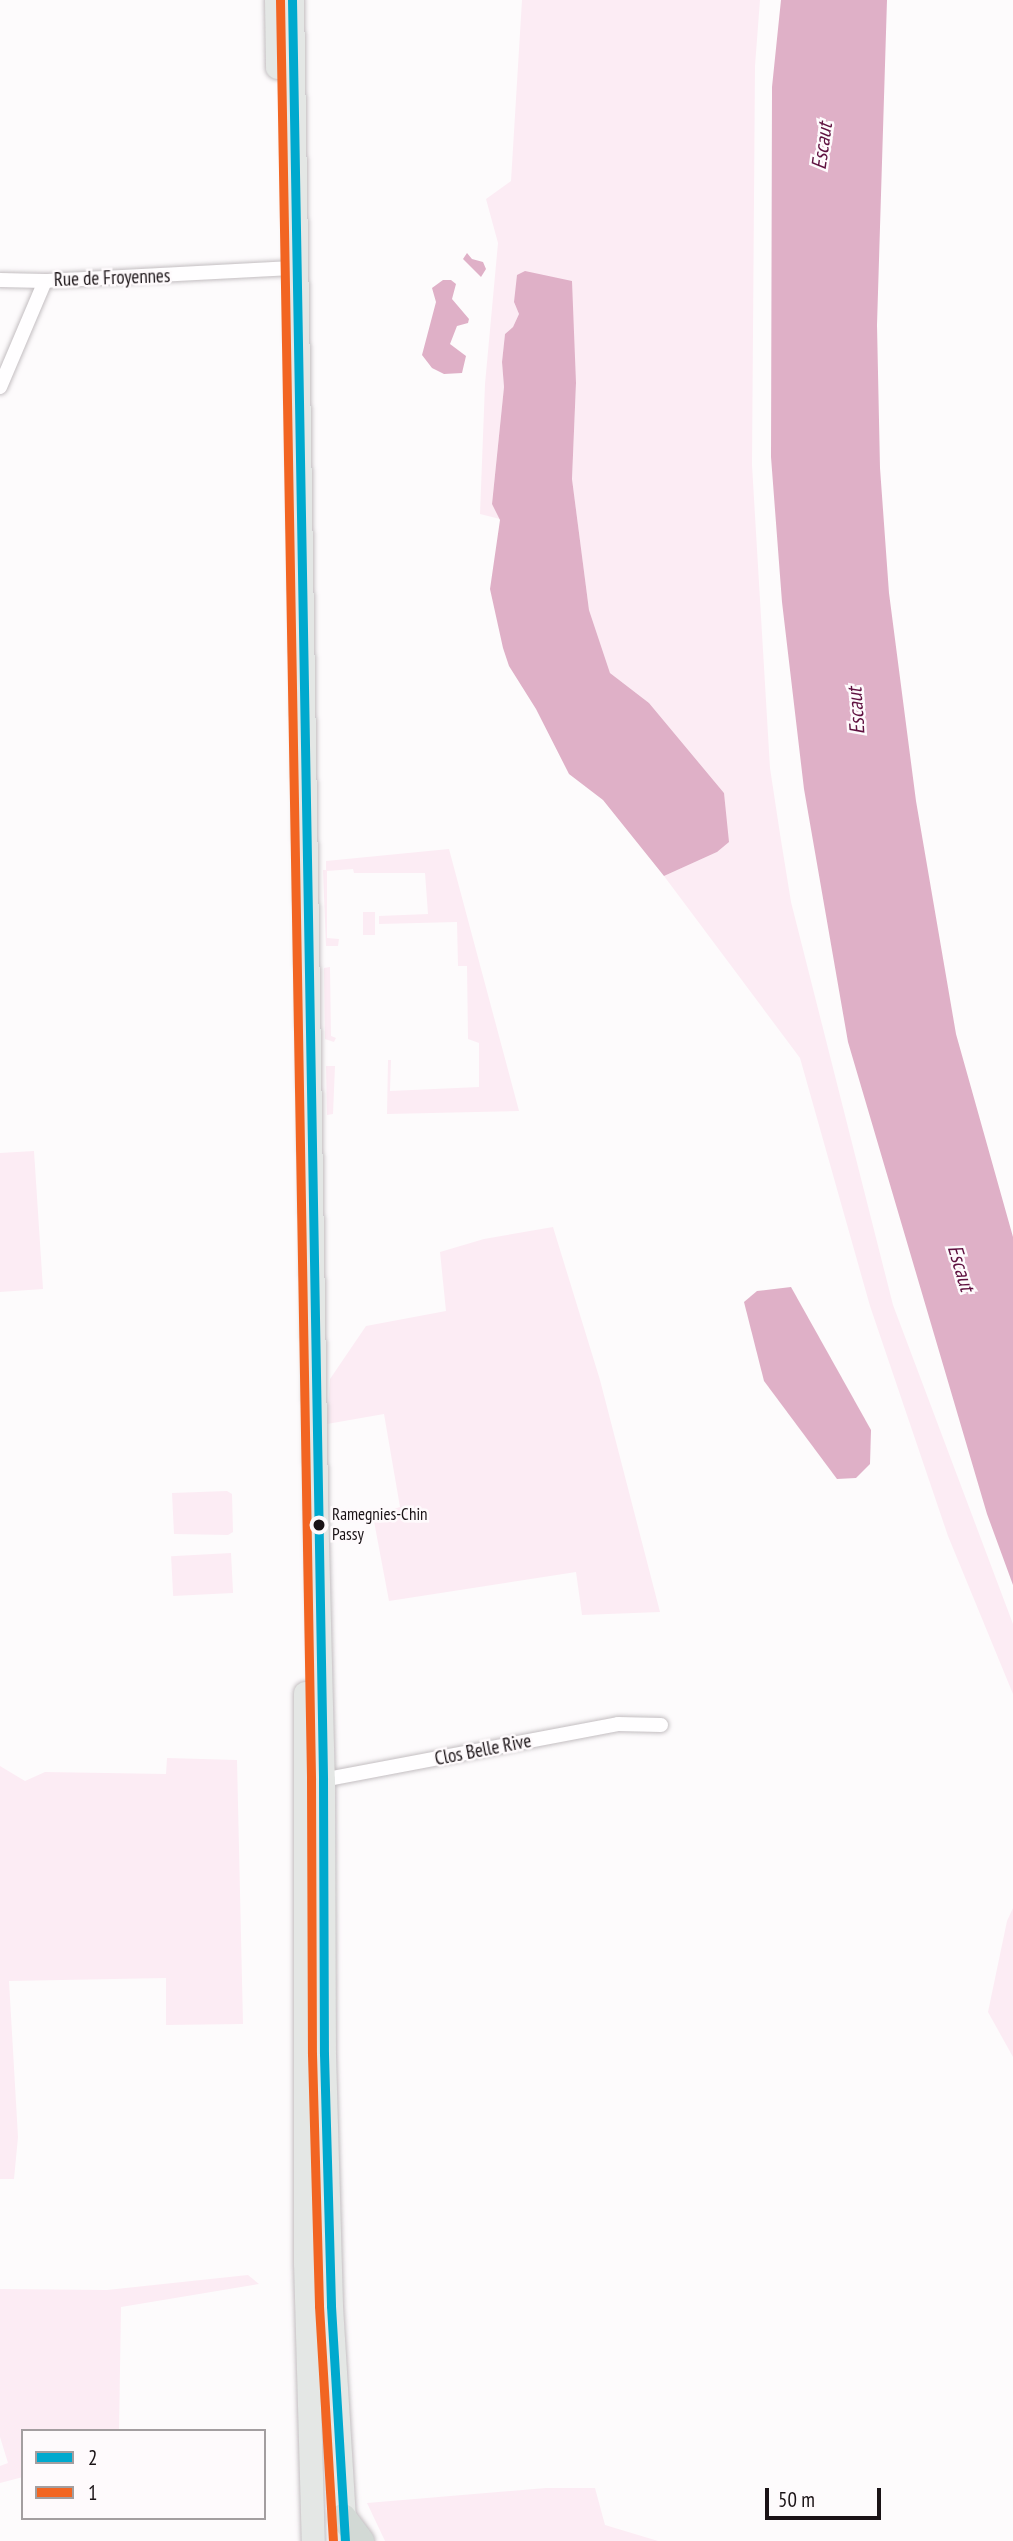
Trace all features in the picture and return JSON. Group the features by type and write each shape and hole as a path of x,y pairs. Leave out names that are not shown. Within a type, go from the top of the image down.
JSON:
{"highway":[{"path":"344,2529 361,2541"}],"main road":[{"path":"276,0 288,270 314,1781 331,2306 344,2529"},
{"path":"288,270 292,0"},
{"path":"313,2541 305,2262 314,1781"}],"street":[{"name":"Rue de Froyennes","path":"0,387 45,281 288,270"},
{"path":"0,279 45,281"},
{"name":"Clos Belle Rive","path":"314,1781 618,1724 661,1725"}],"shaded area":[{"path":"522,0 760,0 755,66 752,465 770,768 791,902 893,1305 1013,1624 1013,1694 948,1536 870,1306 800,1058 664,876 717,852 724,793 649,703 610,673 589,610 572,479 576,383 514,302 519,314 513,327 505,334 502,362 504,387 492,503 500,519 480,514 485,384 498,243 486,199 511,181"},
{"path":"449,849 519,1111 387,1114 388,1060 391,1060 390,1091 479,1087 479,1043 468,1039 467,966 458,966 457,922 379,924 379,916 428,914 425,873 354,873 353,869 327,871 327,938 339,939 338,946 326,946 323,870 326,870 326,861"},
{"path":"363,912 375,912 375,935 363,935"},
{"path":"330,967 331,1036 336,1038 334,1042 325,1039 324,968"},
{"path":"326,1066 335,1066 333,1114 327,1115"},
{"path":"34,1151 43,1289 0,1292 0,1153"},
{"path":"553,1227 600,1380 660,1612 582,1615 576,1572 389,1601 373,1516 400,1507 384,1414 327,1424 330,1379 366,1326 446,1311 440,1252 484,1239"},
{"path":"227,1491 232,1494 233,1532 228,1535 174,1534 172,1493"},
{"path":"231,1553 233,1593 173,1596 171,1556"},
{"path":"167,1758 237,1760 243,2024 166,2025 166,1978 9,1981 18,2137 14,2179 0,2179 0,1766 25,1781 45,1772 166,1774"},
{"path":"1013,1908 1013,2057 988,2012 1007,1921"},
{"path":"248,2275 259,2284 121,2307 119,2429 21,2429 21,2478 0,2483 0,2466 8,2463 0,2437 0,2289 107,2290"},
{"path":"546,2488 595,2488 605,2525 658,2541 385,2541 367,2503"}],"water":[{"name":"Escaut","path":"781,0 887,0 877,325 880,468 889,593 916,801 956,1034 1013,1237 1013,1585 987,1514 848,1042 804,789 782,602 771,457 772,87"},
{"path":"467,253 472,259 483,262 486,269 481,277 463,259"},
{"path":"525,271 572,281 576,383 572,479 589,610 610,673 649,703 724,793 729,842 717,852 664,876 603,800 569,774 536,709 509,666 503,648 490,589 500,520 492,504 504,387 502,362 505,334 513,327 519,314 514,302 517,275"},
{"path":"443,280 451,280 456,284 452,299 469,319 468,323 457,326 450,344 466,356 462,373 444,374 432,368 422,355 436,302 432,288"},
{"path":"791,1287 871,1430 870,1464 856,1478 837,1479 764,1381 744,1302 757,1291"}],"transit line":[{"name":"1","path":"280,0 311,1780 312,2054 319,2306 333,2541"},
{"name":"2","path":"292,0 323,1780 324,2054 331,2306 345,2541"}],"place":[{"name":"Ramegnies-Chin Passy","path":"319,1525"}]}
